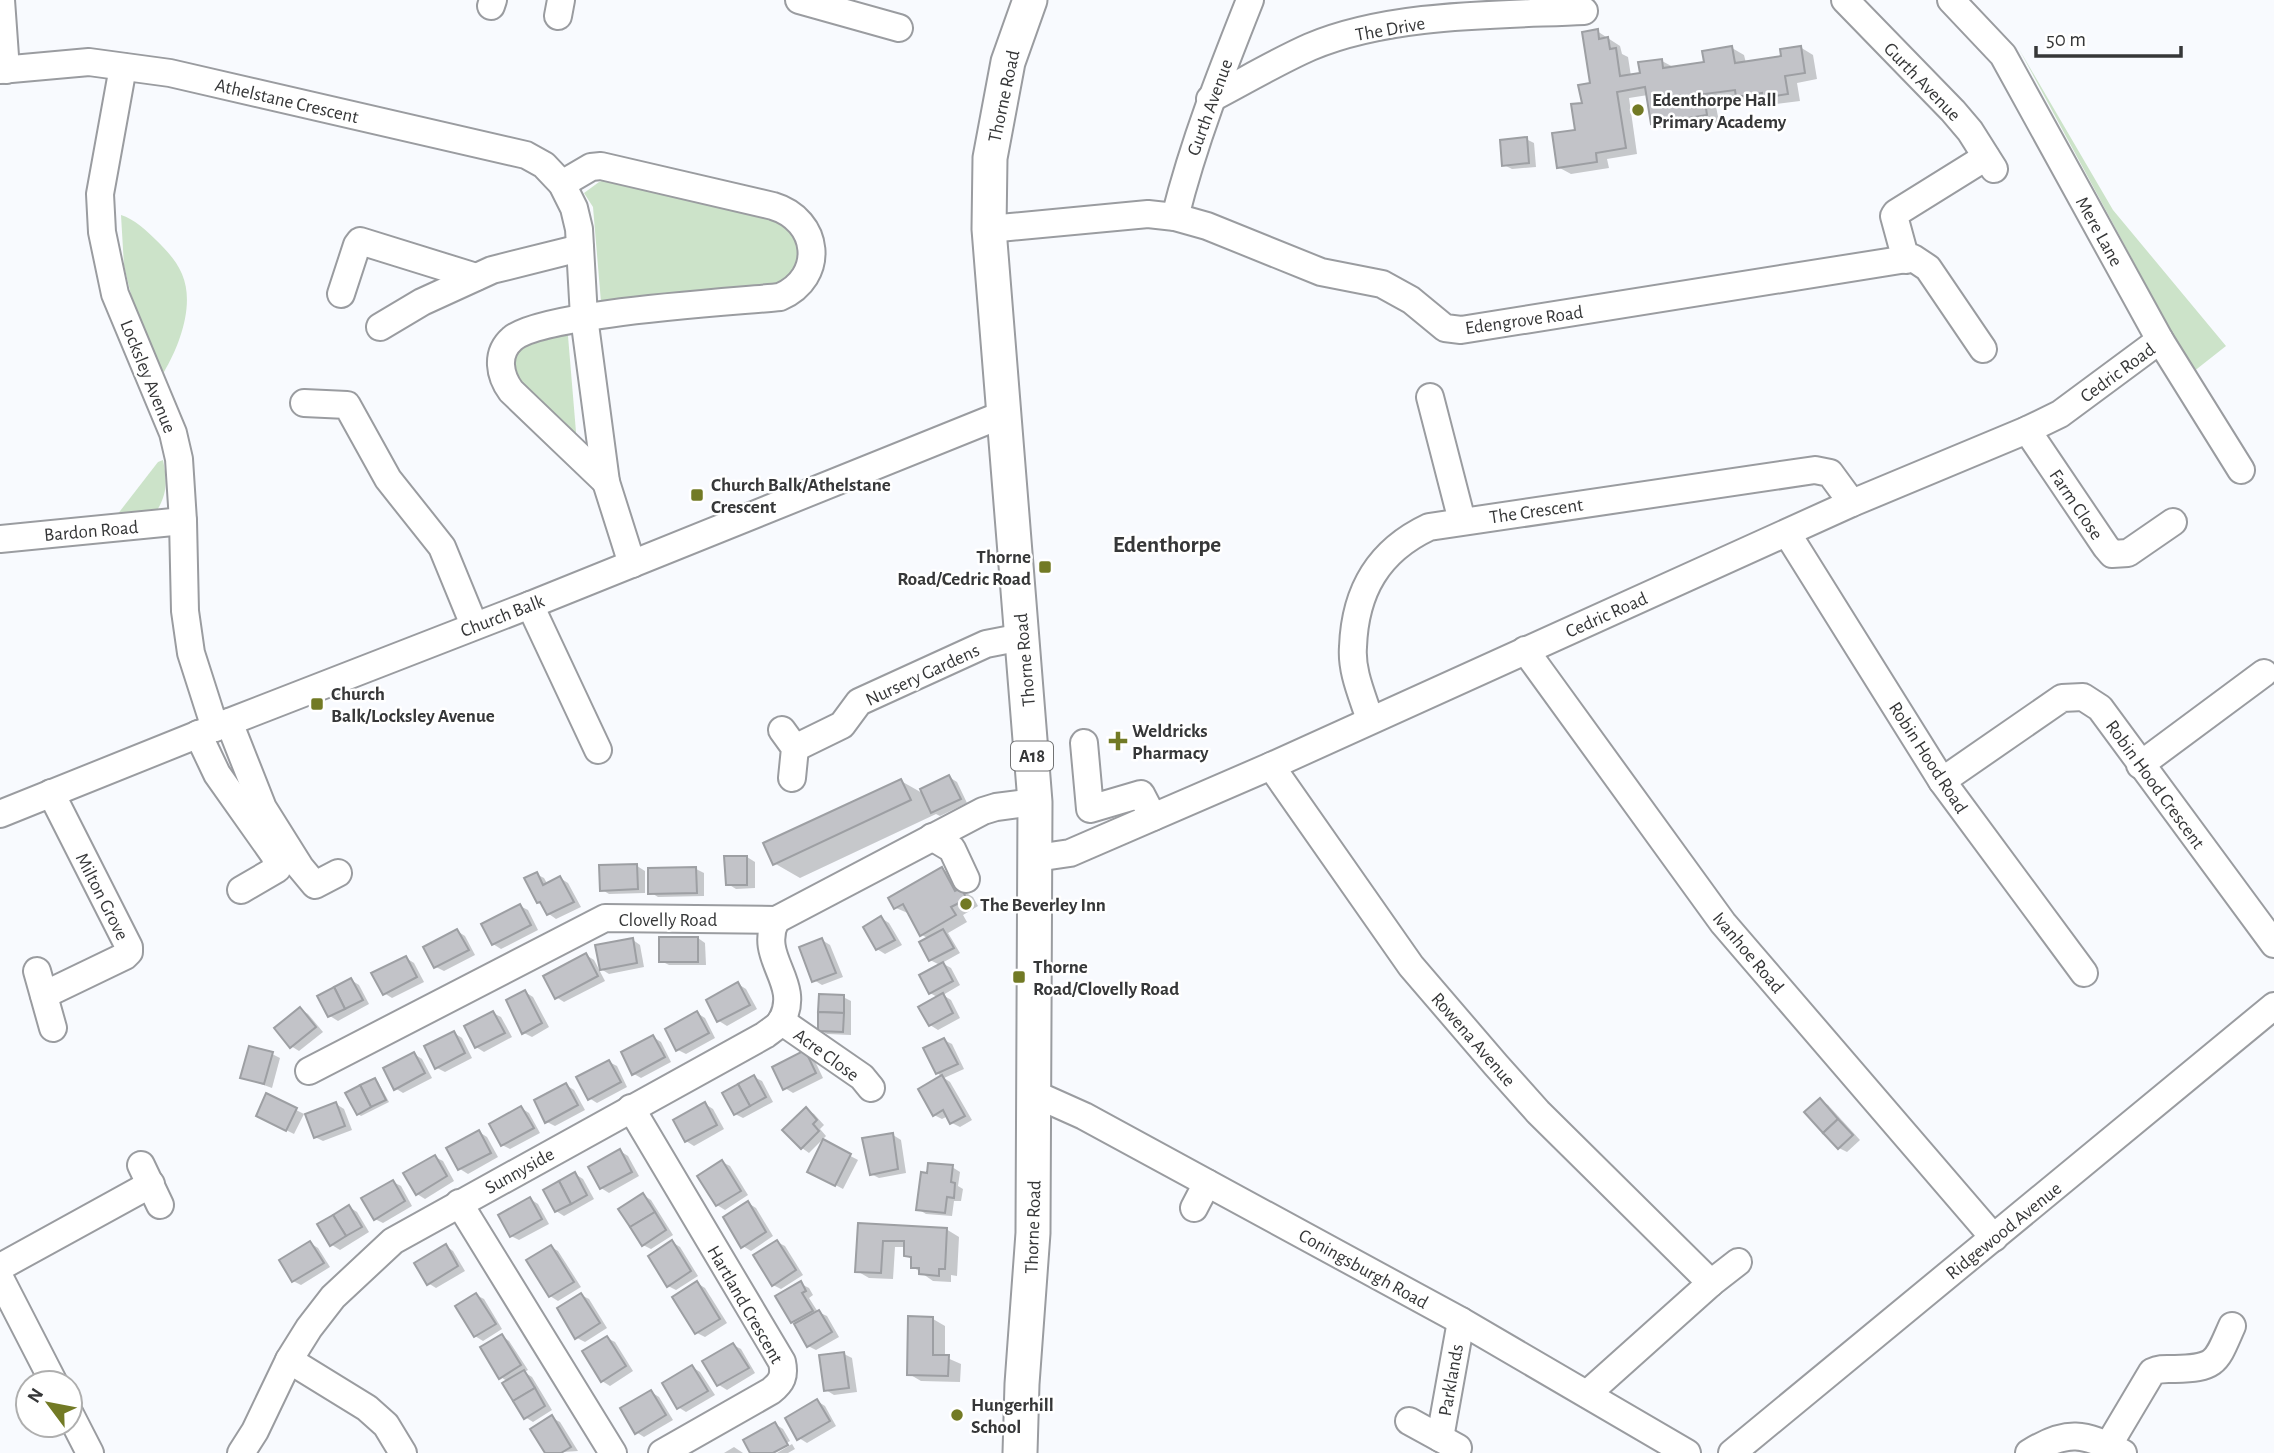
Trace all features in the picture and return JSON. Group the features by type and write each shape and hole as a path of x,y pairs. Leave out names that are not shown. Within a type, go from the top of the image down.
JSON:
{"main road":[{"name":"Thorne Road","path":"1020,1453 1033,1233 1035,802 989,229 992,144 1008,62 1030,0"}],"street":[{"path":"1,0 3,70"},
{"path":"799,0 839,5 899,28"},
{"name":"Gurth Avenue","path":"1175,217 1189,159 1250,0"},
{"name":"Gurth Avenue","path":"1845,0 1970,131 1990,163 1895,213 1909,259"},
{"name":"Mere Lane","path":"1951,0 2003,55 2160,340 2241,470"},
{"name":"The Drive","path":"1210,99 1311,47 1354,33 1397,24 1469,16 1584,11"},
{"path":"1536,13 1554,35"},
{"path":"1230,48 1241,59 1263,72"},
{"name":"Athelstane Crescent","path":"3,70 89,62 170,74 526,155 544,165 562,184 574,208 580,248 584,317 606,482 632,564"},
{"name":"Locksley Avenue","path":"122,67 100,194 102,232 115,294 173,433 183,521 185,611 191,653 214,728"},
{"name":"Athelstane Crescent","path":"562,184 591,167 601,166 773,206 792,214 799,221 810,239 812,249 813,257 806,276 789,293 780,297 584,317 519,334 512,339 502,354 501,372 504,381 606,482"},
{"name":"Edengrove Road","path":"989,229 1148,214 1175,217 1207,226 1321,272 1382,284 1411,300 1445,328 1461,330 1909,259"},
{"path":"341,294 360,241 476,276"},
{"path":"380,327 422,302 476,276 580,248"},
{"path":"1909,259 1928,268 1983,349"},
{"name":"Cedric Road","path":"1036,858 1070,853 1271,766 1852,503 2028,430 2060,414 2160,340"},
{"path":"1430,397 1462,521"},
{"path":"304,402 347,405 388,479 442,547 474,625"},
{"name":"Church Balk","path":"0,814 1004,414"},
{"name":"Farm Close","path":"2028,430 2112,554 2128,553 2176,520"},
{"name":"The Crescent","path":"1370,720 1357,681 1352,648 1363,596 1384,557 1409,536 1429,527 1462,521 1815,470 1830,473 1852,503"},
{"name":"Bardon Road","path":"0,539 183,521"},
{"name":"Robin Hood Road","path":"1787,533 1942,781 2084,973"},
{"path":"530,605 598,750"},
{"name":"Nursery Gardens","path":"792,778 788,739 842,725 859,702 985,645 1021,637"},
{"name":"Ivanhoe Road","path":"1525,650 1723,923 1994,1238"},
{"path":"2140,765 2264,673"},
{"name":"Robin Hood Crescent","path":"1942,781 2062,698 2083,697 2100,708 2274,944"},
{"path":"214,728 300,867 315,885 338,873"},
{"path":"214,728 218,774 275,856 277,869 241,890"},
{"path":"1084,743 1090,808 1141,794 1153,817"},
{"name":"Rowena Avenue","path":"1271,766 1411,965 1470,1035 1538,1112 1711,1283"},
{"name":"Milton Grove","path":"51,793 129,947 129,952 40,983 52,1028"},
{"name":"Clovelly Road","path":"303,1073 605,918 776,920 983,811 1035,802"},
{"path":"932,837 952,849 966,879"},
{"path":"776,920 770,933 770,947 786,985 787,1002 781,1021"},
{"name":"Ridgewood Avenue","path":"1731,1453 2274,1006"},
{"name":"Acre Close","path":"781,1021 862,1077 871,1088"},
{"name":"Sunnyside","path":"241,1453 255,1431 289,1360 333,1297 393,1241 765,1035 781,1021"},
{"name":"Coningsburgh Road","path":"1034,1099 1046,1099 1084,1116 1461,1321 1688,1453"},
{"name":"Hartland Crescent","path":"631,1108 782,1362 784,1370 783,1378 771,1391 662,1453"},
{"path":"1194,1208 1207,1183"},
{"path":"0,1267 151,1185"},
{"path":"459,1203 613,1453"},
{"path":"1587,1394 1738,1262"},
{"path":"0,1278 47,1369"},
{"name":"Parklands","path":"1409,1421 1449,1443 1461,1321"},
{"path":"2029,1453 2046,1442 2063,1436 2083,1437 2116,1449 2152,1372 2159,1369 2209,1365 2220,1353 2232,1326"},
{"path":"289,1360 367,1408 386,1425 402,1453"}],"green space":[{"path":"2019,49 2113,210 2226,346 2193,372"},
{"path":"610,178 780,218 804,244 790,285 601,302 593,207 584,193"},
{"path":"121,215 140,225 167,251 180,269 186,286 184,324 164,372 161,371 135,311 124,266"},
{"path":"561,328 568,336 577,444 515,385 513,347"},
{"path":"163,460 166,486 156,512 117,515 158,462"}],"building":[{"path":"1598,29 1599,39 1608,37 1610,49 1616,48 1620,76 1640,73 1638,62 1662,59 1663,68 1704,62 1702,51 1732,46 1735,63 1781,56 1780,49 1801,46 1805,73 1785,76 1788,94 1762,98 1762,93 1736,97 1735,90 1704,94 1707,115 1651,124 1645,87 1617,92 1626,148 1596,153 1597,162 1557,168 1552,133 1575,130 1571,104 1582,103 1578,85 1590,83 1582,32"},
{"path":"1527,137 1529,163 1502,166 1500,140"},
{"path":"949,775 961,799 931,813 920,789"},
{"path":"901,779 911,800 773,865 763,843"},
{"path":"724,856 747,856 747,885 726,885"},
{"path":"637,864 638,889 600,891 599,865"},
{"path":"696,867 697,893 648,894 648,868"},
{"path":"942,867 955,891 961,888 967,899 951,907 956,915 920,936 903,904 894,909 888,898"},
{"path":"537,872 543,885 560,876 574,902 547,915 540,902 537,903 524,878"},
{"path":"520,904 531,925 492,945 481,924"},
{"path":"881,916 895,940 876,950 863,927"},
{"path":"457,929 469,950 434,968 423,947"},
{"path":"943,929 954,948 929,961 919,942"},
{"path":"659,937 698,937 698,962 659,962"},
{"path":"633,938 637,963 600,970 595,945"},
{"path":"822,938 836,973 812,982 799,947"},
{"path":"586,953 598,976 555,999 543,976"},
{"path":"406,956 417,977 383,995 371,973"},
{"path":"943,962 953,981 929,994 919,975"},
{"path":"351,978 363,1000 345,1009 334,987"},
{"path":"738,982 750,1005 717,1022 706,1000"},
{"path":"334,987 345,1009 328,1017 317,996"},
{"path":"525,990 542,1023 522,1034 506,1000"},
{"path":"943,993 953,1013 929,1026 918,1007"},
{"path":"819,994 844,995 844,1013 818,1012"},
{"path":"300,1007 316,1027 290,1048 274,1028"},
{"path":"493,1011 505,1033 475,1048 464,1026"},
{"path":"697,1011 709,1033 676,1051 665,1029"},
{"path":"818,1012 844,1013 843,1032 818,1031"},
{"path":"454,1031 465,1053 435,1069 424,1046"},
{"path":"653,1035 665,1057 632,1075 621,1052"},
{"path":"944,1038 958,1064 936,1074 923,1048"},
{"path":"249,1046 273,1052 264,1084 240,1078"},
{"path":"805,1050 816,1073 783,1090 772,1067"},
{"path":"414,1052 425,1073 394,1090 383,1068"},
{"path":"609,1060 621,1082 588,1100 576,1077"},
{"path":"754,1075 766,1097 750,1106 738,1084"},
{"path":"942,1075 965,1116 950,1124 943,1110 933,1116 918,1089"},
{"path":"375,1078 386,1100 371,1107 360,1085"},
{"path":"566,1083 578,1105 545,1123 534,1100"},
{"path":"738,1084 750,1106 734,1115 722,1093"},
{"path":"360,1085 371,1107 357,1115 345,1093"},
{"path":"266,1093 297,1108 286,1131 256,1116"},
{"path":"1820,1098 1838,1119 1823,1133 1804,1112"},
{"path":"336,1102 345,1126 314,1138 305,1114"},
{"path":"705,1102 717,1125 685,1142 673,1120"},
{"path":"521,1106 534,1128 501,1146 489,1124"},
{"path":"806,1107 817,1120 813,1124 819,1131 801,1149 782,1130"},
{"path":"1838,1119 1853,1135 1838,1149 1823,1133"},
{"path":"479,1130 491,1153 458,1170 446,1148"},
{"path":"893,1133 898,1169 870,1175 862,1138"},
{"path":"823,1139 851,1154 835,1186 807,1172"},
{"path":"620,1149 632,1172 600,1189 588,1167"},
{"path":"435,1155 447,1176 416,1195 403,1173"},
{"path":"722,1160 741,1191 716,1206 697,1176"},
{"path":"928,1163 953,1165 951,1182 955,1183 954,1198 947,1197 945,1213 916,1210 921,1172 927,1173"},
{"path":"575,1172 587,1195 571,1204 559,1181"},
{"path":"393,1180 405,1201 374,1220 361,1198"},
{"path":"559,1181 571,1204 555,1212 543,1190"},
{"path":"643,1193 655,1212 630,1227 618,1209"},
{"path":"530,1197 542,1219 510,1237 498,1215"},
{"path":"748,1201 766,1232 741,1248 723,1217"},
{"path":"349,1205 362,1227 346,1236 333,1215"},
{"path":"655,1212 666,1230 642,1246 630,1227"},
{"path":"333,1215 346,1236 330,1246 317,1224"},
{"path":"858,1223 947,1228 945,1269 939,1269 939,1276 919,1274 919,1268 911,1268 911,1257 904,1256 904,1241 883,1241 881,1273 855,1272"},
{"path":"672,1240 691,1271 667,1287 648,1256"},
{"path":"777,1240 796,1270 772,1286 753,1255"},
{"path":"310,1241 324,1263 292,1282 279,1260"},
{"path":"446,1244 458,1266 427,1285 414,1263"},
{"path":"551,1245 574,1282 549,1297 526,1260"},
{"path":"697,1281 720,1319 695,1334 672,1297"},
{"path":"801,1281 806,1291 802,1293 813,1311 791,1323 775,1296"},
{"path":"476,1293 496,1324 474,1337 455,1306"},
{"path":"581,1293 600,1323 575,1339 557,1308"},
{"path":"819,1310 832,1332 807,1347 794,1324"},
{"path":"908,1316 933,1317 933,1355 949,1355 948,1376 907,1375"},
{"path":"502,1334 521,1365 499,1379 480,1347"},
{"path":"607,1336 626,1366 601,1382 582,1351"},
{"path":"733,1343 749,1368 717,1386 702,1361"},
{"path":"844,1352 849,1388 824,1391 819,1355"},
{"path":"692,1365 708,1391 677,1409 662,1383"},
{"path":"524,1370 535,1388 513,1401 502,1383"},
{"path":"535,1388 545,1406 524,1419 513,1401"},
{"path":"651,1390 666,1415 635,1434 620,1408"},
{"path":"817,1399 830,1421 797,1440 785,1418"},
{"path":"552,1415 571,1447 561,1453 545,1453 530,1429"},
{"path":"775,1422 788,1445 773,1453 750,1453 743,1440"}],"place":[{"name":"Edenthorpe Hall Primary Academy","path":"1638,110"},
{"name":"Church Balk/Athelstane Crescent","path":"697,495"},
{"name":"Thorne Road/Cedric Road","path":"1045,567"},
{"name":"Church Balk/Locksley Avenue","path":"317,704"},
{"name":"Weldricks Pharmacy","path":"1118,741"},
{"name":"The Beverley Inn","path":"966,904"},
{"name":"Thorne Road/Clovelly Road","path":"1019,977"},
{"name":"Hungerhill School","path":"957,1415"}],"district":[{"name":"Edenthorpe","path":"1167,544"}]}
